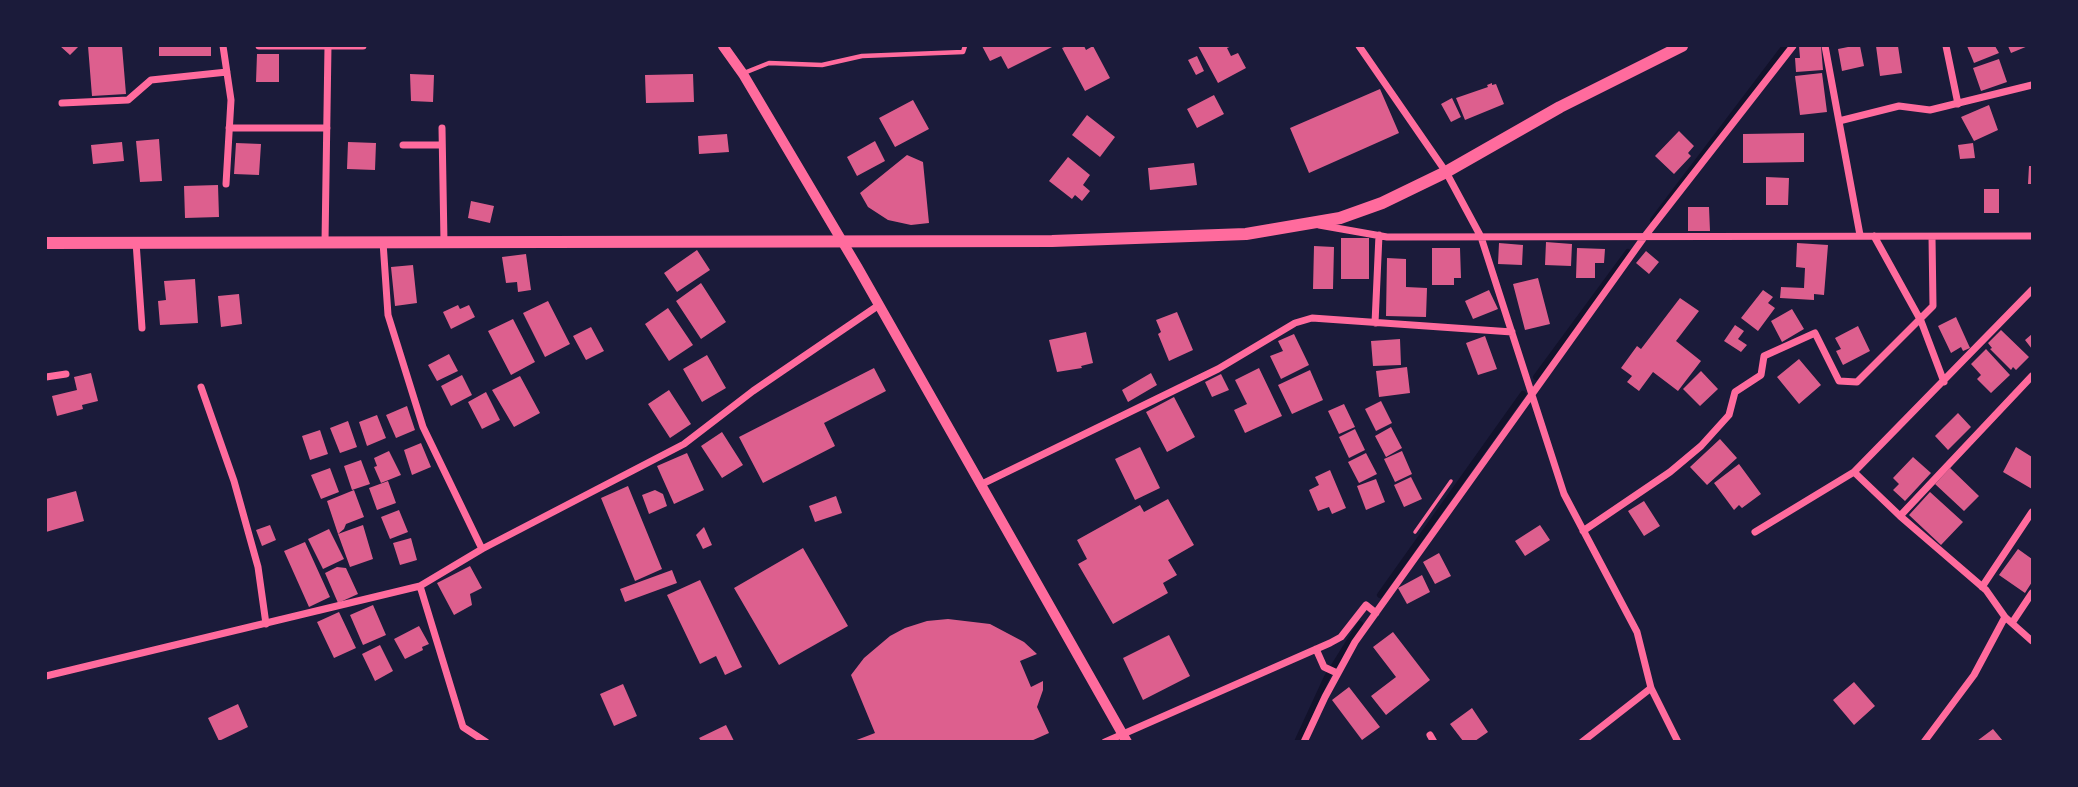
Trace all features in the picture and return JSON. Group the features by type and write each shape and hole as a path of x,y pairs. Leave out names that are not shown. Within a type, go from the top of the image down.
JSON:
{"main road":[{"path":"46,243 1052,242 1246,234 1340,218 1382,202 1446,172 1560,107 1682,46"}],"street":[{"path":"223,46 231,100 226,184"},
{"path":"258,46 363,46"},
{"path":"326,242 328,46"},
{"path":"723,46 743,74 842,241 1125,738"},
{"path":"1359,46 1446,172 1481,237 1563,494 1637,632 1651,688 1678,741"},
{"path":"1304,741 1333,671 1645,236 1793,46"},
{"path":"1825,46 1860,235"},
{"path":"1946,46 1958,104"},
{"path":"62,103 128,100 151,80 227,72"},
{"path":"1839,121 1899,106 1930,110 2032,85"},
{"path":"229,128 327,128"},
{"path":"442,128 444,242"},
{"path":"403,145 442,145"},
{"path":"1314,224 1379,235 1481,237 2032,236"},
{"path":"1375,323 1379,235"},
{"path":"1874,236 1921,321 1944,382"},
{"path":"1583,531 1660,479 1701,446 1728,415 1735,392 1761,375 1764,356 1815,333 1839,381 1857,382 1921,321 1933,306 1932,237"},
{"path":"136,242 142,328"},
{"path":"383,242 388,315 423,427 482,550"},
{"path":"1755,533 1854,472 2032,290"},
{"path":"46,676 420,586 482,550 684,444 753,391 879,305"},
{"path":"980,485 1218,369 1295,323 1312,318 1512,332"},
{"path":"46,377 66,374"},
{"path":"1900,516 2032,376"},
{"path":"201,387 234,481 258,567 267,624"},
{"path":"1854,472 1982,587 2005,617 2032,641"},
{"path":"1982,587 2032,512"},
{"path":"420,586 463,727 486,741"},
{"path":"2012,623 2032,593"},
{"path":"1105,741 1125,738 1341,637 1366,604 1376,612"},
{"path":"1924,741 1974,675 2005,617"},
{"path":"1316,649 1333,671"},
{"path":"1582,741 1651,688"}],"lane":[{"path":"743,74 769,63 822,65 862,56 963,52 965,46"}],"building":[{"path":"60,46 79,46 70,55"},
{"path":"88,46 122,46 126,94 92,96"},
{"path":"159,46 211,46 211,56 159,56"},
{"path":"982,46 1054,46 1008,69 1001,56 990,61"},
{"path":"1084,46 1086,50 1093,46 1110,78 1085,91 1062,48"},
{"path":"1198,46 1232,46 1227,48 1231,56 1238,53 1246,68 1218,83"},
{"path":"1799,46 1821,46 1823,70 1796,72 1795,58 1800,58"},
{"path":"1860,46 1864,66 1842,71 1838,49"},
{"path":"1876,46 1898,46 1902,73 1880,76"},
{"path":"1967,46 1995,46 1999,53 1974,63"},
{"path":"2008,46 2028,46 2011,53"},
{"path":"257,54 279,54 279,82 256,82"},
{"path":"1197,56 1204,71 1196,75 1188,60"},
{"path":"1999,59 2007,82 1981,91 1973,68"},
{"path":"1822,73 1827,112 1800,115 1795,76"},
{"path":"410,74 434,75 433,102 411,101"},
{"path":"693,74 694,102 646,103 645,75"},
{"path":"1496,84 1504,104 1465,120 1456,98 1488,87 1487,85"},
{"path":"1380,89 1399,133 1309,173 1290,128"},
{"path":"1214,95 1224,114 1197,128 1187,109"},
{"path":"1452,98 1461,117 1451,122 1441,104"},
{"path":"913,100 929,129 895,147 879,118"},
{"path":"1989,105 1998,130 1974,141 1961,117"},
{"path":"1087,115 1115,137 1100,157 1072,135"},
{"path":"1679,131 1694,146 1688,153 1691,156 1674,174 1655,156"},
{"path":"1804,133 1804,162 1743,163 1743,134"},
{"path":"727,134 729,152 699,154 698,136"},
{"path":"159,139 162,181 140,182 136,141"},
{"path":"875,141 885,161 857,176 847,157"},
{"path":"122,142 124,161 93,164 91,145"},
{"path":"348,142 376,143 375,170 347,169"},
{"path":"236,143 261,144 259,175 234,174"},
{"path":"1973,143 1975,158 1960,159 1958,145"},
{"path":"907,155 923,162 929,223 911,225 888,220 868,207 860,193"},
{"path":"1068,157 1090,175 1083,185 1090,191 1082,201 1075,195 1072,199 1049,181"},
{"path":"1194,163 1197,185 1150,190 1148,168"},
{"path":"2029,166 2032,166 2032,184 2028,184"},
{"path":"1766,177 1789,178 1788,205 1766,205"},
{"path":"218,185 219,217 185,218 184,186"},
{"path":"1984,189 1999,189 1999,213 1984,213"},
{"path":"471,201 494,206 490,223 468,218"},
{"path":"1688,207 1709,207 1710,231 1688,231"},
{"path":"1341,238 1369,238 1369,279 1341,279"},
{"path":"1546,242 1572,244 1571,266 1545,265"},
{"path":"1499,243 1523,245 1522,265 1498,264"},
{"path":"1797,243 1828,245 1824,295 1814,294 1814,300 1780,298 1781,287 1804,288 1805,268 1796,267"},
{"path":"1314,246 1334,247 1333,289 1313,289"},
{"path":"1432,248 1460,248 1461,278 1454,278 1454,285 1432,285"},
{"path":"1577,248 1605,249 1604,263 1595,263 1595,278 1576,278"},
{"path":"697,250 710,270 677,292 664,273"},
{"path":"1646,251 1659,262 1649,274 1636,263"},
{"path":"526,254 531,290 518,292 517,282 506,283 502,257"},
{"path":"1387,258 1406,259 1406,287 1427,288 1426,317 1386,316"},
{"path":"413,265 417,303 395,306 391,267"},
{"path":"1538,278 1550,324 1525,330 1513,284"},
{"path":"195,279 198,323 160,325 158,301 166,300 164,281"},
{"path":"701,283 726,322 701,339 676,301"},
{"path":"1489,290 1498,309 1473,319 1465,301"},
{"path":"1763,290 1773,297 1768,303 1775,308 1758,331 1741,318"},
{"path":"239,294 242,324 221,327 218,296"},
{"path":"1680,298 1699,311 1676,341 1701,361 1678,391 1653,372 1639,391 1627,382 1632,376 1621,368 1637,346 1641,349"},
{"path":"548,301 570,344 545,357 523,313"},
{"path":"458,305 460,309 469,305 475,317 451,329 443,312"},
{"path":"668,308 693,345 669,361 645,324"},
{"path":"1792,309 1804,329 1782,342 1771,321"},
{"path":"1177,312 1193,350 1169,361 1158,334 1161,332 1156,320"},
{"path":"1956,317 1970,348 1963,351 1961,347 1951,353 1938,326"},
{"path":"513,319 535,362 511,375 488,331"},
{"path":"1735,325 1744,331 1738,339 1747,345 1741,352 1724,341"},
{"path":"1858,326 1870,351 1843,365 1836,351 1841,349 1835,338"},
{"path":"591,327 604,351 586,360 573,336"},
{"path":"2001,330 2029,357 2016,370 2013,367 2011,370 1990,349 1992,348 1988,343"},
{"path":"1086,332 1093,363 1081,366 1082,368 1057,372 1049,340"},
{"path":"1294,334 1309,365 1281,379 1270,356 1283,351 1278,341"},
{"path":"2032,334 2032,349 2025,340"},
{"path":"1485,336 1497,369 1478,375 1466,343"},
{"path":"1400,339 1401,365 1373,366 1371,341"},
{"path":"1986,349 2010,375 1991,393 1977,379 1981,375 1971,364"},
{"path":"449,354 458,371 437,381 428,365"},
{"path":"707,355 726,388 702,402 683,369"},
{"path":"1799,359 1821,385 1799,404 1777,377"},
{"path":"1407,367 1410,393 1379,397 1376,371"},
{"path":"874,368 886,391 824,423 835,446 763,483 739,437"},
{"path":"1259,368 1282,416 1245,433 1234,410 1247,404 1235,380"},
{"path":"1310,370 1323,400 1292,414 1278,385"},
{"path":"1701,371 1718,389 1700,406 1683,389"},
{"path":"91,373 98,401 82,405 83,409 57,416 52,396 77,390 74,377"},
{"path":"1151,373 1157,385 1128,402 1122,390"},
{"path":"1221,374 1229,390 1212,397 1205,382"},
{"path":"462,375 472,395 451,406 441,386"},
{"path":"520,376 540,413 514,427 492,390"},
{"path":"669,390 691,424 670,438 648,404"},
{"path":"486,392 500,420 482,429 468,402"},
{"path":"1174,397 1195,437 1167,452 1146,412"},
{"path":"1381,401 1392,423 1376,431 1365,409"},
{"path":"1344,404 1355,427 1339,434 1328,411"},
{"path":"407,406 415,430 396,438 386,415"},
{"path":"1958,413 1971,427 1948,450 1935,436"},
{"path":"377,415 386,438 367,446 359,422"},
{"path":"348,421 357,447 340,453 330,428"},
{"path":"1391,427 1402,448 1386,457 1375,436"},
{"path":"1355,429 1365,450 1349,458 1339,437"},
{"path":"320,430 328,454 310,460 302,436"},
{"path":"722,432 743,465 722,478 701,446"},
{"path":"1720,439 1737,458 1707,485 1690,467"},
{"path":"421,443 431,467 412,475 404,450"},
{"path":"1140,447 1160,488 1135,500 1115,459"},
{"path":"2016,447 2032,457 2032,489 2003,472"},
{"path":"389,451 401,475 381,483 374,467 377,466 374,458"},
{"path":"1402,451 1412,474 1395,482 1384,459"},
{"path":"687,453 704,490 674,504 657,466"},
{"path":"1366,453 1377,474 1359,483 1348,462"},
{"path":"1913,457 1931,473 1905,501 1893,490 1899,484 1893,478"},
{"path":"361,460 370,484 352,490 344,466"},
{"path":"1739,464 1761,494 1742,508 1739,505 1734,510 1714,483"},
{"path":"330,468 339,492 321,499 311,475"},
{"path":"1950,468 1979,496 1964,511 1935,484"},
{"path":"1330,470 1346,508 1332,514 1329,507 1318,511 1309,490 1319,485 1315,477"},
{"path":"1411,477 1422,499 1404,507 1394,485"},
{"path":"1376,479 1385,502 1366,510 1357,486"},
{"path":"388,481 396,503 377,510 369,488"},
{"path":"628,486 662,569 635,581 601,498"},
{"path":"354,490 364,517 346,524 338,534 327,501"},
{"path":"655,490 663,494 667,506 649,514 642,495"},
{"path":"76,491 84,521 46,532 46,499"},
{"path":"1930,492 1963,522 1941,545 1909,515"},
{"path":"836,496 842,513 815,522 809,506"},
{"path":"1168,499 1194,545 1168,560 1177,575 1163,583 1168,593 1113,624 1078,564 1087,559 1077,540 1140,505 1144,512"},
{"path":"1644,501 1660,526 1644,536 1628,511"},
{"path":"399,510 408,532 390,539 381,517"},
{"path":"270,525 276,540 262,546 256,530"},
{"path":"363,525 373,559 350,567 338,534"},
{"path":"1540,525 1550,540 1525,556 1515,541"},
{"path":"704,527 712,545 703,549 696,535"},
{"path":"329,529 344,559 323,569 308,539"},
{"path":"411,538 417,560 400,565 393,543"},
{"path":"305,542 330,597 309,607 284,551"},
{"path":"803,548 848,626 779,665 734,588"},
{"path":"2018,549 2032,559 2032,582 2025,593 1999,575"},
{"path":"1439,553 1451,576 1435,584 1423,562"},
{"path":"470,566 482,588 470,594 472,605 454,615 437,583"},
{"path":"337,567 346,568 358,594 338,603 325,573"},
{"path":"672,570 677,583 625,602 620,589"},
{"path":"1422,575 1430,592 1407,604 1398,588"},
{"path":"700,580 742,667 725,675 716,656 700,664 667,595"},
{"path":"373,605 386,635 363,645 350,615"},
{"path":"339,612 356,648 334,658 317,622"},
{"path":"948,619 990,624 1024,642 1037,654 1020,661 1031,687 1043,681 1037,707 1049,733 1031,741 854,741 875,733 851,675 864,658 890,636 905,628 927,621"},
{"path":"419,626 429,644 405,659 394,639"},
{"path":"1393,632 1430,680 1386,715 1371,696 1396,677 1373,647"},
{"path":"1169,635 1190,676 1143,700 1123,658"},
{"path":"380,645 393,671 375,681 362,654"},
{"path":"1854,682 1875,706 1854,725 1833,700"},
{"path":"623,684 637,716 614,726 600,694"},
{"path":"1349,687 1380,727 1362,740 1332,700"},
{"path":"238,704 248,727 219,741 208,718"},
{"path":"1472,708 1488,732 1475,741 1463,741 1450,724"},
{"path":"726,725 734,741 701,741 699,738"},
{"path":"1993,729 2003,741 1977,741"}],"waterway":[{"path":"1653,220 1785,46"},
{"path":"1536,377 1628,252"},
{"path":"1380,595 1523,394"},
{"path":"1297,742 1327,677 1360,624"}]}
